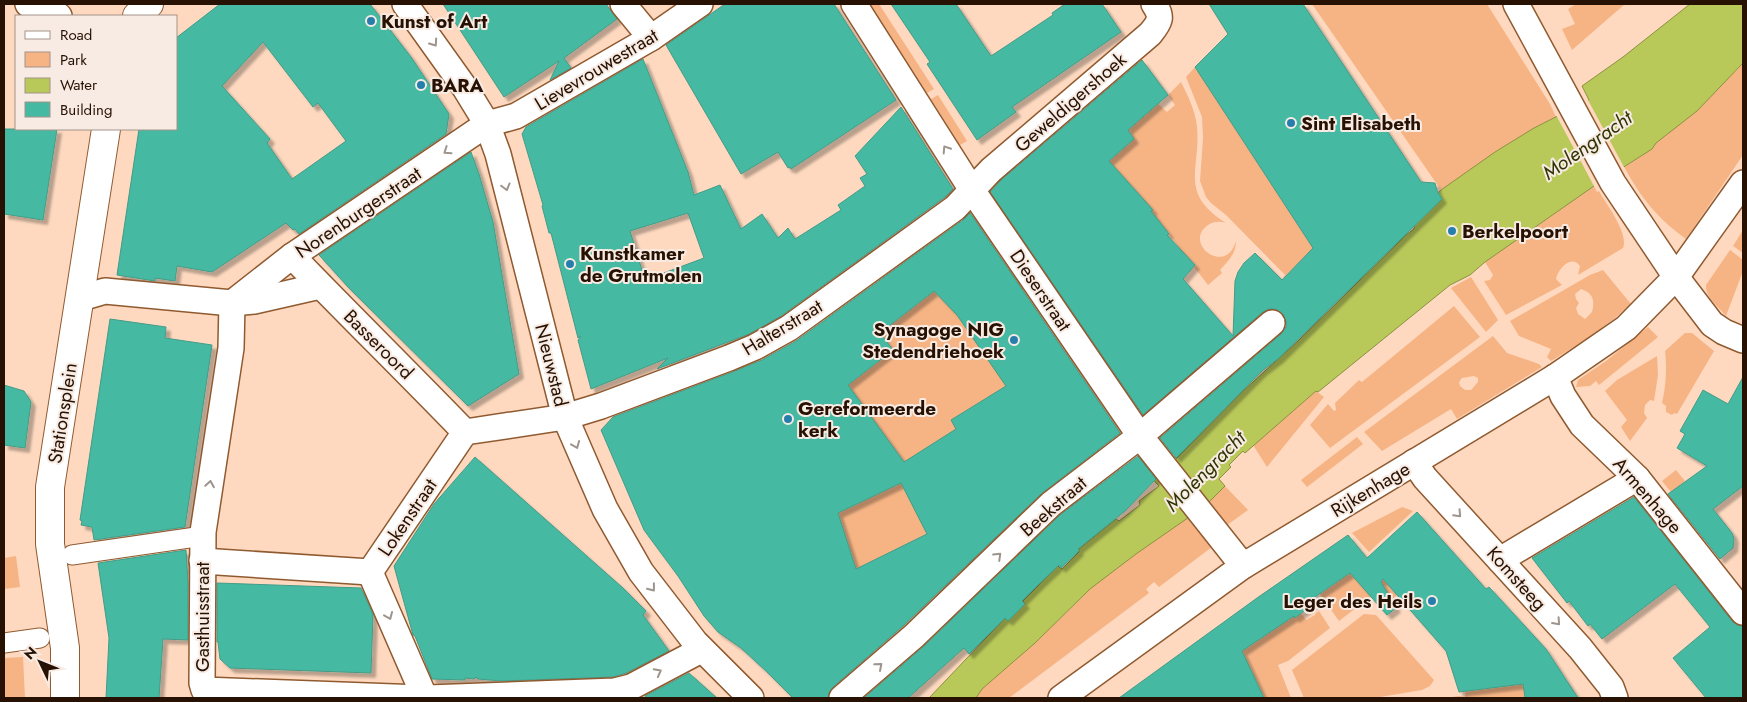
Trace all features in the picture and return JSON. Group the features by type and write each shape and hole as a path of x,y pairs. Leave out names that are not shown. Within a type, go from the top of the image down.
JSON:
{"street":[{"path":"28,4 56,15"},
{"path":"139,15 150,4"},
{"name":"Nieuwstad","path":"405,4 465,88 487,124 498,154 564,416 605,509 641,572 701,650 751,698"},
{"path":"623,4 651,38"},
{"name":"Lievevrouwestraat","path":"487,124 516,116 651,38 700,4"},
{"name":"Dieserstraat","path":"854,4 972,190 1140,436 1243,566"},
{"path":"1516,4 1613,183 1676,277 1712,324 1724,332 1743,340"},
{"name":"Geweldigershoek","path":"972,190 991,170 1150,34 1159,22 1156,7"},
{"name":"Norenburgerstraat","path":"232,303 292,256 487,124"},
{"name":"Stationsplein","path":"65,698 65,648 50,544 50,487 106,130"},
{"name":"Rijkenhage","path":"1061,698 1243,566 1555,377 1626,328 1676,277 1743,183"},
{"name":"Halterstraat","path":"564,416 601,406 755,347 780,333 955,208 972,190"},
{"name":"Basseroord","path":"292,256 465,432"},
{"name":"Norenburgerstraat","path":"81,298 105,291 232,303 254,301 320,286"},
{"name":"Gasthuisstraat","path":"232,303 231,348 203,534 202,683 204,690 423,698"},
{"name":"Beekstraat","path":"842,698 914,636 1051,504 1140,436 1272,323"},
{"name":"Armenhage","path":"1555,377 1563,396 1582,425 1637,478 1743,612"},
{"path":"465,432 564,416"},
{"name":"Lokenstraat","path":"423,698 370,572 465,432"},
{"name":"Komsteeg","path":"1414,462 1425,478 1580,648 1611,687 1615,698"},
{"path":"1500,560 1637,478"},
{"name":"Gasthuisstraat","path":"72,555 203,534"},
{"path":"202,561 370,572"},
{"path":"4,643 40,638"},
{"path":"428,698 615,691 635,693 701,650"}],"green space":[{"path":"870,4 879,4 934,89 927,93"},
{"path":"1312,4 1487,4 1550,104 1556,117 1511,142 1441,190"},
{"path":"1576,4 1625,4 1572,50 1562,29 1575,24 1568,9"},
{"path":"1743,63 1743,155 1686,239 1650,207 1624,167 1652,149 1656,143"},
{"path":"1195,67 1309,242 1315,246 1281,281 1285,275 1206,197 1200,181 1203,138 1202,117 1186,77"},
{"path":"1181,82 1193,109 1197,126 1195,180 1197,191 1211,212 1226,223 1217,222 1208,225 1201,232 1200,240 1208,253 1216,257 1224,256 1231,251 1236,241 1233,254 1220,270 1222,273 1208,285 1152,210 1101,153 1113,141 1121,150 1134,139 1128,130 1157,103 1167,112 1175,105 1168,95"},
{"path":"938,95 967,141 960,145 931,99"},
{"path":"1594,186 1597,192 1599,191 1620,227 1624,242 1623,248 1578,275 1580,266 1573,262 1565,264 1559,271 1556,279 1562,285 1506,315 1484,281 1490,280 1493,275 1485,262"},
{"path":"1743,230 1743,253 1733,246"},
{"path":"1730,250 1743,260 1743,271 1726,316 1710,298 1706,285"},
{"path":"1012,267 1026,286 967,327 1009,389 912,503 929,538 841,582 837,511 904,462 848,385 893,350 880,333 934,291 966,300"},
{"path":"1603,270 1631,304 1585,340 1551,361 1547,357 1551,349 1519,336 1510,321 1590,275","holes":["1581,289 1591,295 1593,304 1592,312 1585,319 1578,314 1576,308 1579,303 1575,294"]},
{"path":"1471,277 1498,320 1486,332 1451,288"},
{"path":"1454,306 1480,337 1330,448 1310,425 1328,404 1334,411 1336,410 1335,403 1359,380 1362,382"},
{"path":"1648,327 1658,337 1599,385 1596,381 1590,386 1576,387 1578,380 1606,361"},
{"path":"1685,333 1692,333 1714,351 1677,414 1674,413 1672,415 1666,412 1666,406 1662,403 1666,377 1665,351"},
{"path":"1493,336 1507,353 1539,364 1542,367 1457,419 1451,409 1382,451 1364,432","holes":["1474,376 1478,378 1478,382 1471,390 1465,390 1460,386 1459,382 1462,378"]},
{"path":"1657,356 1658,375 1654,401 1650,400 1645,405 1644,413 1647,418 1630,441 1621,427 1627,420 1605,391 1617,380"},
{"path":"1316,391 1324,397 1267,467 1253,445"},
{"path":"1357,437 1363,444 1307,487 1301,480"},
{"path":"1676,470 1685,481 1680,485 1703,517 1696,523 1662,481"},
{"path":"1225,486 1248,510 1223,528 1205,506"},
{"path":"1402,507 1413,511 1369,552 1352,533"},
{"path":"1192,513 1216,544 1159,587 1154,582 1146,589 1149,593 1009,698 976,698 982,689 1090,589 1115,568"},
{"path":"16,556 20,587 4,589 4,558"},
{"path":"1350,573 1368,593 1383,579 1397,595 1388,603 1378,591 1339,621 1320,594"},
{"path":"1319,611 1330,628 1288,661 1278,665 1291,698 1264,698 1242,651 1293,614 1301,613 1306,620"},
{"path":"1364,614 1376,615 1434,680 1430,686 1422,690 1374,698 1304,698 1292,670"},
{"path":"1519,652 1525,698 1444,698 1465,697 1466,691 1490,688 1487,659"},
{"path":"23,657 25,698 4,698 4,658"}],"water":[{"name":"Molengracht","path":"1690,4 1743,4 1743,63 1697,111 1656,143 1652,149 1594,186 1485,262 1470,275 1450,285 1318,392 1316,391 1245,453 1243,451 1229,465 1231,467 1219,479 1225,486 1205,506 1090,589 1035,643 982,689 976,698 929,698 1005,618 1008,621 1025,604 1023,601 1058,566 1062,569 1079,552 1079,549 1116,519 1119,521 1140,505 1139,501 1159,486 1151,477 1173,458 1175,460 1243,391 1298,341 1414,229 1416,216 1441,190 1495,152 1534,128 1589,100 1582,86 1623,57"}],"pier":[{"path":"1580,85 1625,169 1595,188 1556,115 1586,99"}],"building":[{"path":"220,4 370,4 411,57 449,114 446,134 299,234 286,223 212,272 177,266 175,281 155,278 155,281 117,275 139,130 178,130 178,36","holes":["263,42 313,107 318,103 346,141 292,179 267,143 270,139 222,86"]},
{"path":"443,4 606,4 617,19 564,58 571,68 550,80 559,61 504,97"},
{"path":"725,4 834,4 896,100 791,169 790,167 788,168 778,152 741,174 666,45"},
{"path":"891,4 956,4 991,56 1053,15 1052,13 1065,4 1102,4 1121,32 1012,107 1016,112 977,140 927,64 930,62"},
{"path":"1209,4 1303,4 1421,182 1435,183 1442,199 1279,358 1262,371 1176,458 1160,438 1281,334 1286,327 1283,314 1276,309 1269,309 1263,312 1143,415 990,192 1001,180 1142,60 1168,95 1128,130 1134,139 1109,161 1153,210 1151,211 1169,234 1167,235 1195,265 1183,279 1233,336 1235,281 1244,263 1255,253 1282,280 1313,248 1195,67 1228,34"},
{"path":"643,59 688,172 694,195 720,185 741,229 762,214 778,238 788,228 795,239 841,210 838,205 865,186 860,178 867,174 855,156 901,107 953,189 945,197 781,316 749,334 657,369 668,358 591,389 578,340 581,336 578,338 551,233 549,233 543,205 522,134 526,127","holes":["688,213 704,258 645,280 630,231"]},
{"path":"4,129 57,130 43,220 4,214"},
{"path":"471,152 493,222 519,374 468,406 348,287 319,255"},
{"path":"970,213 1120,433 1041,494 904,625 833,687 828,698 793,698 741,648 718,632 704,616 678,576 644,530 601,430 613,417 762,360 796,341","holes":["934,291 957,315 1006,386 951,420 956,429 904,462 848,385 893,350 880,333","901,483 927,534 856,569 838,513"]},
{"path":"110,319 166,327 165,338 212,345 185,527 94,540 92,527 81,525 82,521 80,520"},
{"path":"1743,377 1743,486 1713,509 1732,533 1734,539 1733,548 1720,559 1668,494 1707,466 1677,448 1685,434 1680,431 1703,390 1728,404"},
{"path":"4,385 24,391 31,402 25,448 4,445"},
{"path":"1138,456 1156,479 1125,511 1078,549 1079,551 1061,568 1059,565 1039,584 1022,601 1025,604 1008,621 1005,618 969,654 964,648 908,698 864,698 924,646 1060,515"},
{"path":"475,457 623,588 646,611 643,615 669,651 626,673 613,677 501,681 478,679 476,677 474,679 465,678 465,680 432,679 413,635 394,566 434,504"},
{"path":"1634,497 1732,621 1737,625 1743,626 1743,698 1706,698 1673,658 1710,627 1675,584 1602,639 1590,624 1588,626 1569,601 1567,603 1532,558"},
{"path":"1417,512 1486,589 1489,587 1546,649 1578,698 1525,698 1523,684 1459,692 1446,651 1383,579 1381,582 1396,608 1387,615 1350,573 1312,599 1314,603 1295,618 1294,616 1242,651 1264,698 1119,698 1348,535 1367,558"},
{"path":"186,550 188,640 163,639 159,698 106,698 109,638 98,563"},
{"path":"217,583 361,588 373,614 371,673 230,668 220,659 217,642"},
{"path":"689,673 717,698 646,698 645,696"}],"place":[{"name":"Kunst of Art","path":"371,21"},
{"name":"BARA","path":"421,85"},
{"name":"Sint Elisabeth","path":"1291,123"},
{"name":"Berkelpoort","path":"1452,231"},
{"name":"Kunstkamer de Grutmolen","path":"570,264"},
{"name":"Synagoge NIG Stedendriehoek","path":"1014,340"},
{"name":"Gereformeerde kerk","path":"788,419"},
{"name":"Leger des Heils","path":"1432,601"}]}
